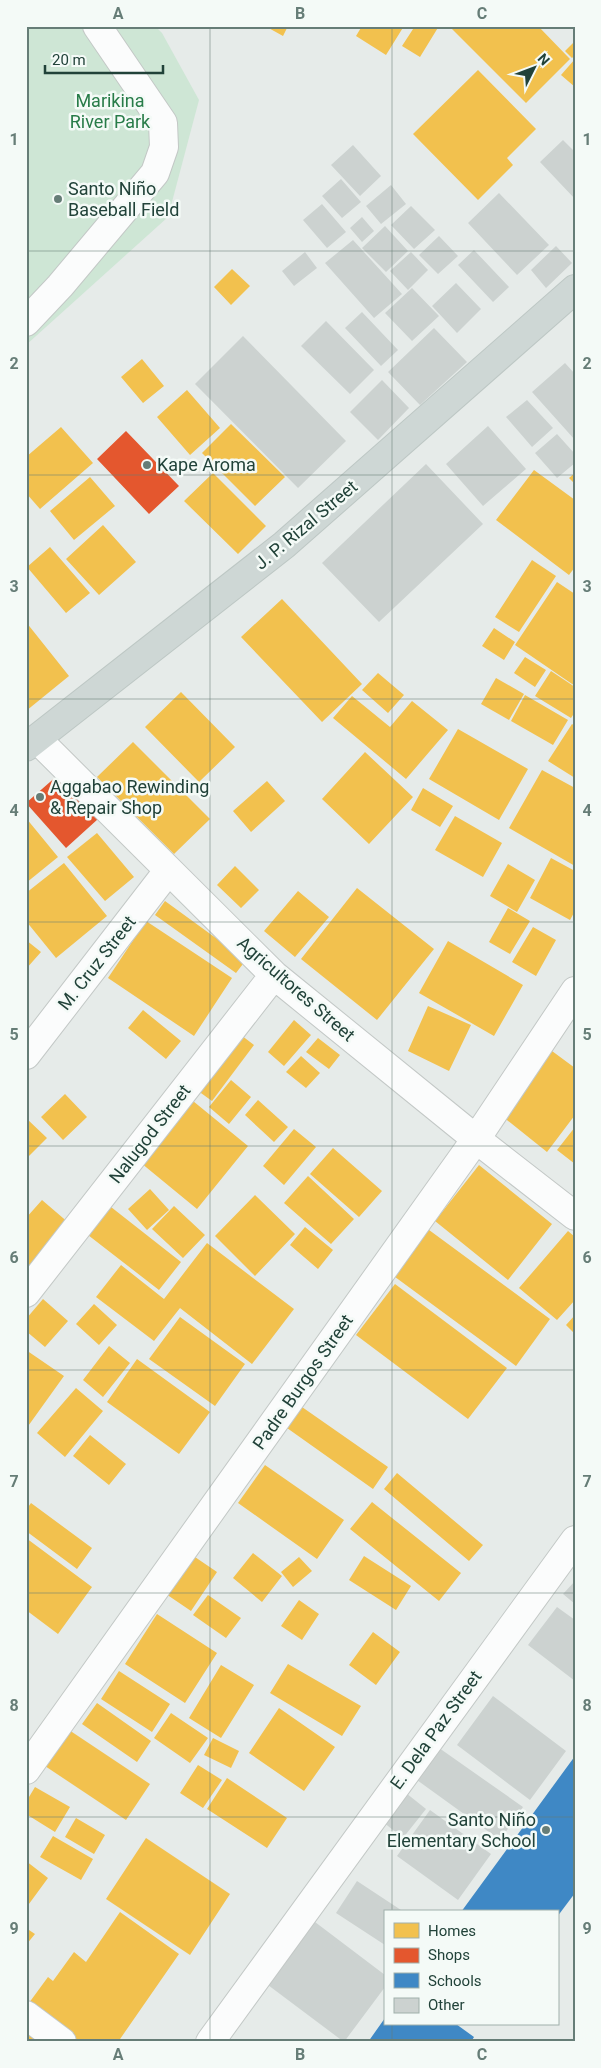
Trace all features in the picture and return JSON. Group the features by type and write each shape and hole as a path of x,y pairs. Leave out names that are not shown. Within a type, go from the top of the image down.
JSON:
{"main road":[{"name":"J. P. Rizal Street","path":"32,743 284,545 575,290"}],"street":[{"path":"26,322 60,286 155,173 164,148 163,123 97,26"},
{"name":"Agricultores Street","path":"32,743 168,871 274,975 476,1139 575,1216"},
{"name":"M. Cruz Street","path":"26,1055 168,871"},
{"name":"Nalugod Street","path":"26,1293 274,975"},
{"name":"Padre Burgos Street","path":"26,1770 476,1139 575,991"},
{"name":"E. Dela Paz Street","path":"210,2042 575,1540"},
{"path":"26,2015 62,2042"}],"green space":[{"name":"Marikina River Park","path":"26,26 155,26 162,33 199,100 168,217 26,345"}],"building: Homes":[{"path":"265,26 288,26 283,36"},
{"path":"362,26 404,26 386,55 356,36"},
{"path":"415,26 439,26 420,57 402,46"},
{"path":"449,26 538,26 570,59 526,103"},
{"path":"575,41 575,55 572,58 565,51"},
{"path":"575,59 575,87 561,75"},
{"path":"478,70 536,129 507,158 513,165 478,200 413,134"},
{"path":"232,269 250,286 231,305 214,287"},
{"path":"142,359 164,386 143,403 121,377"},
{"path":"187,390 220,428 190,455 157,417"},
{"path":"231,424 285,477 255,506 202,453"},
{"path":"61,427 93,463 40,509 26,493 26,457"},
{"path":"534,470 575,500 575,567 569,575 496,520"},
{"path":"213,473 266,526 238,554 184,501"},
{"path":"575,473 575,484 569,478"},
{"path":"90,477 115,506 74,540 50,511"},
{"path":"103,525 136,562 99,595 66,559"},
{"path":"50,547 90,593 66,613 27,567"},
{"path":"532,560 556,576 519,632 495,617"},
{"path":"557,582 575,594 575,686 515,645"},
{"path":"282,599 362,684 322,722 241,637"},
{"path":"26,622 69,676 26,711"},
{"path":"494,628 515,642 504,660 482,646"},
{"path":"525,657 546,670 535,687 514,673"},
{"path":"551,671 575,687 575,712 571,718 535,696"},
{"path":"378,673 404,695 388,713 362,690"},
{"path":"496,678 524,694 509,720 481,704"},
{"path":"181,692 235,747 199,782 145,727"},
{"path":"525,695 568,720 553,745 511,721"},
{"path":"352,696 390,727 412,701 448,730 406,779 333,718"},
{"path":"572,724 575,726 575,778 548,761"},
{"path":"458,729 528,769 499,820 429,779"},
{"path":"133,742 210,819 174,854 97,777"},
{"path":"365,752 413,797 369,844 322,799"},
{"path":"542,770 575,788 575,866 509,828"},
{"path":"267,781 285,801 251,832 233,811"},
{"path":"423,788 453,806 440,827 411,810"},
{"path":"455,816 502,843 483,877 435,850"},
{"path":"26,818 58,857 26,883"},
{"path":"97,833 134,877 105,901 67,857"},
{"path":"551,858 575,871 575,911 570,920 530,898"},
{"path":"64,863 107,916 56,958 26,921 26,893"},
{"path":"508,864 535,880 517,912 490,896"},
{"path":"235,866 259,890 241,908 217,885"},
{"path":"357,888 434,949 377,1020 301,959"},
{"path":"298,891 329,917 295,957 264,931"},
{"path":"165,901 246,960 236,973 155,915"},
{"path":"508,908 530,921 510,954 489,942"},
{"path":"146,921 232,978 194,1036 108,978"},
{"path":"533,927 556,940 536,976 512,962"},
{"path":"26,940 41,952 26,969"},
{"path":"448,941 523,985 494,1036 419,993"},
{"path":"428,1006 471,1025 449,1071 408,1051"},
{"path":"143,1010 181,1041 166,1059 128,1028"},
{"path":"294,1020 311,1035 284,1066 268,1052"},
{"path":"237,1032 254,1045 212,1101 194,1088"},
{"path":"318,1038 340,1055 329,1069 306,1052"},
{"path":"552,1051 575,1068 575,1115 547,1152 502,1116"},
{"path":"301,1056 320,1073 306,1088 286,1072"},
{"path":"231,1080 251,1097 229,1124 209,1107"},
{"path":"65,1094 87,1117 63,1140 41,1117"},
{"path":"258,1100 288,1127 274,1142 245,1115"},
{"path":"193,1101 248,1146 197,1209 141,1163"},
{"path":"26,1118 47,1138 26,1159"},
{"path":"575,1127 575,1164 557,1150"},
{"path":"294,1129 316,1147 284,1185 263,1166"},
{"path":"333,1148 382,1191 359,1217 310,1174"},
{"path":"479,1165 552,1224 508,1280 435,1221"},
{"path":"308,1176 354,1219 331,1244 284,1203"},
{"path":"150,1189 169,1210 147,1230 128,1209"},
{"path":"255,1195 295,1234 255,1276 215,1236"},
{"path":"42,1200 70,1224 26,1270 26,1218"},
{"path":"174,1206 205,1235 183,1258 152,1229"},
{"path":"111,1207 181,1262 159,1290 88,1235"},
{"path":"305,1227 333,1250 318,1269 290,1245"},
{"path":"425,1227 550,1319 516,1366 391,1274"},
{"path":"568,1231 575,1237 575,1300 557,1320 519,1288"},
{"path":"207,1243 294,1309 252,1364 180,1308 154,1341 96,1297 121,1265 164,1299"},
{"path":"395,1284 507,1368 468,1419 356,1335"},
{"path":"43,1299 68,1321 45,1347 26,1331 26,1319"},
{"path":"94,1304 117,1325 99,1345 76,1324"},
{"path":"575,1315 575,1334 566,1325"},
{"path":"180,1317 245,1364 215,1406 149,1359"},
{"path":"109,1346 130,1363 103,1397 83,1380"},
{"path":"26,1350 64,1376 26,1429"},
{"path":"137,1359 210,1412 179,1454 107,1402"},
{"path":"76,1388 103,1411 65,1457 37,1433"},
{"path":"302,1407 388,1467 373,1489 287,1428"},
{"path":"90,1435 126,1464 109,1485 73,1456"},
{"path":"265,1465 344,1520 317,1559 238,1503"},
{"path":"397,1473 483,1545 469,1561 384,1489"},
{"path":"372,1502 461,1573 439,1601 350,1529"},
{"path":"31,1503 92,1548 77,1569 26,1531 26,1510"},
{"path":"26,1538 92,1587 58,1634 26,1610"},
{"path":"253,1553 282,1576 262,1602 233,1578"},
{"path":"192,1555 217,1572 191,1611 166,1594"},
{"path":"364,1556 411,1586 396,1610 349,1580"},
{"path":"299,1557 312,1571 293,1587 281,1572"},
{"path":"208,1595 241,1618 226,1638 193,1615"},
{"path":"299,1600 319,1614 302,1640 281,1626"},
{"path":"157,1614 217,1653 185,1703 125,1664"},
{"path":"373,1632 400,1652 376,1685 349,1665"},
{"path":"288,1664 361,1706 342,1736 270,1693"},
{"path":"221,1665 254,1685 221,1738 189,1718"},
{"path":"119,1671 170,1704 152,1732 101,1699"},
{"path":"97,1703 151,1741 137,1762 82,1724"},
{"path":"279,1708 335,1747 304,1791 249,1753"},
{"path":"171,1713 208,1738 190,1763 154,1738"},
{"path":"69,1730 150,1784 126,1820 45,1766"},
{"path":"213,1738 239,1751 231,1768 204,1755"},
{"path":"198,1765 222,1780 203,1808 180,1793"},
{"path":"227,1778 287,1818 267,1848 207,1809"},
{"path":"35,1787 70,1807 55,1832 26,1814 26,1802"},
{"path":"76,1818 105,1835 94,1854 65,1837"},
{"path":"53,1836 93,1859 81,1880 40,1857"},
{"path":"146,1838 230,1894 190,1955 106,1899"},
{"path":"26,1861 48,1878 26,1908"},
{"path":"120,1912 179,1954 118,2042 69,2042 26,2007 48,1977 53,1981 74,1952 86,1962"},
{"path":"26,1928 35,1934 26,1945"},
{"path":"26,2027 46,2042 26,2042"}],"building: Shops":[{"path":"126,431 179,486 149,514 97,459"},
{"path":"58,775 98,819 66,848 26,803"}],"building: Schools":[{"path":"575,1756 575,1893 558,1916 558,1910 462,1910"},
{"path":"384,2019 384,2026 459,2026 474,2037 471,2042 368,2042"}],"building: Other":[{"path":"563,140 575,152 575,199 540,162"},
{"path":"353,145 381,176 360,196 331,165"},
{"path":"341,179 361,202 342,218 322,196"},
{"path":"391,185 406,204 381,224 366,206"},
{"path":"499,193 549,245 517,275 468,223"},
{"path":"322,204 346,232 327,248 303,220"},
{"path":"411,206 435,230 414,249 391,225"},
{"path":"362,217 374,231 362,242 350,228"},
{"path":"385,226 408,251 386,272 362,248"},
{"path":"439,236 458,256 438,274 419,255"},
{"path":"353,240 402,294 374,318 325,263"},
{"path":"556,246 572,263 546,288 531,270"},
{"path":"474,250 509,287 493,302 458,265"},
{"path":"305,252 317,268 294,286 282,271"},
{"path":"411,252 428,270 408,290 390,271"},
{"path":"456,283 481,309 457,333 432,306"},
{"path":"412,288 439,316 412,341 385,313"},
{"path":"362,312 398,350 381,366 345,328"},
{"path":"326,321 374,370 350,394 301,346"},
{"path":"434,328 467,362 420,405 388,372"},
{"path":"243,336 346,441 298,488 195,384"},
{"path":"565,363 575,374 575,440 532,392"},
{"path":"382,380 409,408 378,440 350,412"},
{"path":"527,400 553,428 532,447 506,417"},
{"path":"488,426 526,469 483,506 446,464"},
{"path":"557,434 575,454 575,463 557,478 535,453"},
{"path":"426,464 483,524 379,622 322,563"},
{"path":"575,1581 575,1604 563,1594"},
{"path":"557,1607 575,1620 575,1681 528,1645"},
{"path":"493,1696 566,1751 530,1800 457,1745"},
{"path":"432,1743 523,1807 500,1840 410,1775"},
{"path":"401,1789 426,1809 403,1838 378,1818"},
{"path":"430,1810 491,1854 458,1900 397,1856"},
{"path":"357,1881 401,1910 384,1910 384,1944 336,1913"},
{"path":"315,1922 384,1974 384,1988 344,2042 268,1985"}],"place":[{"name":"Santo Niño Baseball Field","path":"58,199"},
{"name":"Kape Aroma","path":"147,465"},
{"name":"Aggabao Rewinding & Repair Shop","path":"40,797"},
{"name":"Santo Niño Elementary School","path":"546,1830"}]}
